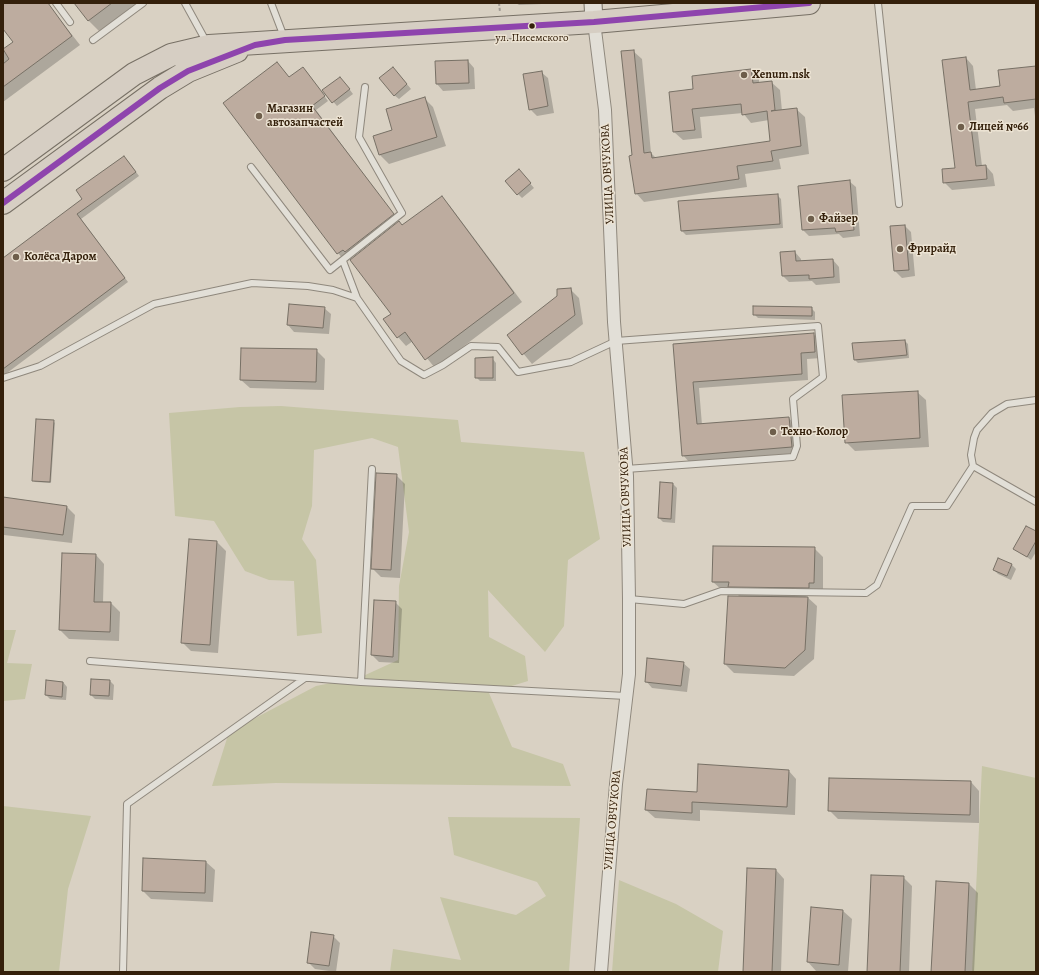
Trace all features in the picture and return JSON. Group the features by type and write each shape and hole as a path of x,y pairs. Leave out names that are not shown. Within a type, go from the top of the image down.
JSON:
{"highway":[{"path":"3,170 134,74 154,62 171,55 209,46 255,45 285,40 593,12 810,3"},
{"path":"3,203 160,88 188,71 255,45"},
{"path":"58,130 74,151"}],"street":[{"name":"УЛИЦА ОВЧУКОВА","path":"593,12 605,110 616,341 626,469 629,599 629,674 616,784 601,972"}],"lane":[{"path":"56,3 70,22"},
{"path":"93,40 143,3"},
{"path":"185,3 209,46"},
{"path":"270,3 285,40"},
{"path":"878,3 899,204"},
{"path":"251,167 330,270 343,261 402,213 359,136 365,87"},
{"path":"343,261 357,298 401,361 424,375 443,365 472,346 498,347 518,372 571,362 616,341 818,326 823,376 794,399 797,446 793,457 626,469"},
{"path":"3,378 40,366 154,304 252,283 308,286 333,290 357,298"},
{"path":"629,599 684,604 721,592 866,593 877,585 912,506 947,506 973,466 971,454 974,438 978,430 992,413 1007,404 1036,400"},
{"path":"973,466 1036,502"},
{"path":"361,682 372,469"},
{"path":"90,661 361,682 626,696"},
{"path":"123,972 127,804 305,678"}],"green space":[{"path":"281,406 458,420 461,442 584,452 600,539 568,560 564,626 545,652 488,590 489,637 525,656 528,681 489,693 512,747 563,764 571,786 276,783 212,786 229,732 316,686 361,677 398,660 399,586 409,532 398,447 372,438 314,450 312,506 302,539 316,560 322,633 297,636 294,581 269,580 245,571 214,521 175,516 169,413 240,407"},
{"path":"3,630 16,630 7,663 32,664 25,699 3,701"},
{"path":"982,766 1036,778 1036,972 972,972"},
{"path":"3,806 91,816 68,889 59,972 3,972"},
{"path":"448,817 580,818 569,972 390,972 393,949 461,960 440,897 516,915 546,896 537,882 454,855"},
{"path":"619,880 676,904 723,931 718,972 612,972"}],"building":[{"path":"3,3 48,3 72,36 3,87 3,64 9,59 3,49 13,42 3,29"},
{"path":"74,3 112,3 88,21"},
{"path":"634,50 644,153 651,152 652,158 770,141 767,111 742,115 741,104 692,109 695,130 673,132 669,92 693,89 692,76 751,69 753,83 772,81 775,110 771,111 797,108 801,146 771,151 773,161 737,166 739,179 635,194 629,156 632,155 621,51"},
{"name":"Лицей №66","path":"966,57 970,90 1000,86 998,70 1036,66 1036,99 1004,103 1003,97 968,102 976,166 986,165 987,179 943,183 942,169 955,168 942,60"},
{"path":"468,60 469,83 436,84 435,61"},
{"path":"277,62 289,77 303,67 325,96 312,106 394,214 345,252 343,250 337,254 223,103"},
{"path":"393,67 407,84 394,96 379,78"},
{"path":"542,71 548,106 529,110 523,74"},
{"path":"340,77 350,89 332,103 322,90"},
{"path":"425,97 437,137 379,155 373,136 392,130 386,109"},
{"path":"124,156 136,172 77,214 125,278 3,369 3,258 82,199 76,190"},
{"path":"519,169 531,183 517,195 505,181"},
{"path":"850,180 854,230 836,232 835,228 802,230 798,186"},
{"path":"778,194 780,224 681,231 678,201"},
{"path":"442,196 514,293 425,360 405,332 397,338 383,319 391,314 350,260 399,221 402,225"},
{"path":"905,225 909,270 894,271 890,226"},
{"path":"795,251 796,261 833,259 834,277 809,279 809,275 782,276 780,252"},
{"path":"571,288 575,315 522,355 507,335 557,296 557,289"},
{"path":"289,304 325,307 323,328 287,325"},
{"path":"753,306 812,307 812,316 753,315"},
{"path":"814,333 815,352 801,353 802,374 693,382 697,424 789,417 792,447 682,456 673,344"},
{"path":"905,340 907,355 854,360 852,343"},
{"path":"241,348 317,349 316,382 240,380"},
{"path":"493,357 493,378 475,378 475,358"},
{"path":"918,391 920,438 845,443 842,395"},
{"path":"36,419 54,420 50,482 32,481"},
{"path":"376,473 397,474 391,570 371,569"},
{"path":"660,482 673,483 671,519 658,518"},
{"path":"3,497 67,506 63,535 3,527"},
{"path":"1026,526 1036,531 1036,541 1027,557 1013,549"},
{"path":"189,539 217,541 210,645 181,643"},
{"path":"713,546 815,547 814,583 809,583 809,588 728,587 729,582 712,582"},
{"path":"62,553 96,554 94,602 111,602 110,632 59,630"},
{"path":"998,558 1012,564 1007,576 993,570"},
{"path":"728,596 808,597 805,650 785,668 724,664"},
{"path":"374,600 396,601 393,657 371,655"},
{"path":"647,658 684,662 681,686 645,682"},
{"path":"91,679 110,680 109,696 90,695"},
{"path":"46,680 63,682 62,697 45,695"},
{"path":"698,764 789,770 787,807 692,802 692,813 645,810 647,789 697,792"},
{"path":"829,778 971,781 970,815 828,811"},
{"path":"143,858 206,861 205,893 142,891"},
{"path":"747,868 776,869 772,972 743,972"},
{"path":"871,875 904,876 900,972 867,972"},
{"path":"936,881 969,883 965,972 931,972"},
{"path":"811,907 843,910 839,965 807,962"},
{"path":"311,932 334,935 329,966 307,963"}],"transit line":[{"path":"3,203 160,88 188,71 255,45 285,40 594,22 809,3"}],"place":[{"name":"ул. Писемского","path":"532,26"},
{"name":"Xenum.nsk","path":"744,75"},
{"name":"Магазин автозапчастей","path":"259,116"},
{"name":"Лицей №66","path":"961,127"},
{"name":"Файзер","path":"811,219"},
{"name":"Фрирайд","path":"900,249"},
{"name":"Колёса Даром","path":"16,257"},
{"name":"Техно-Колор","path":"773,432"}]}
